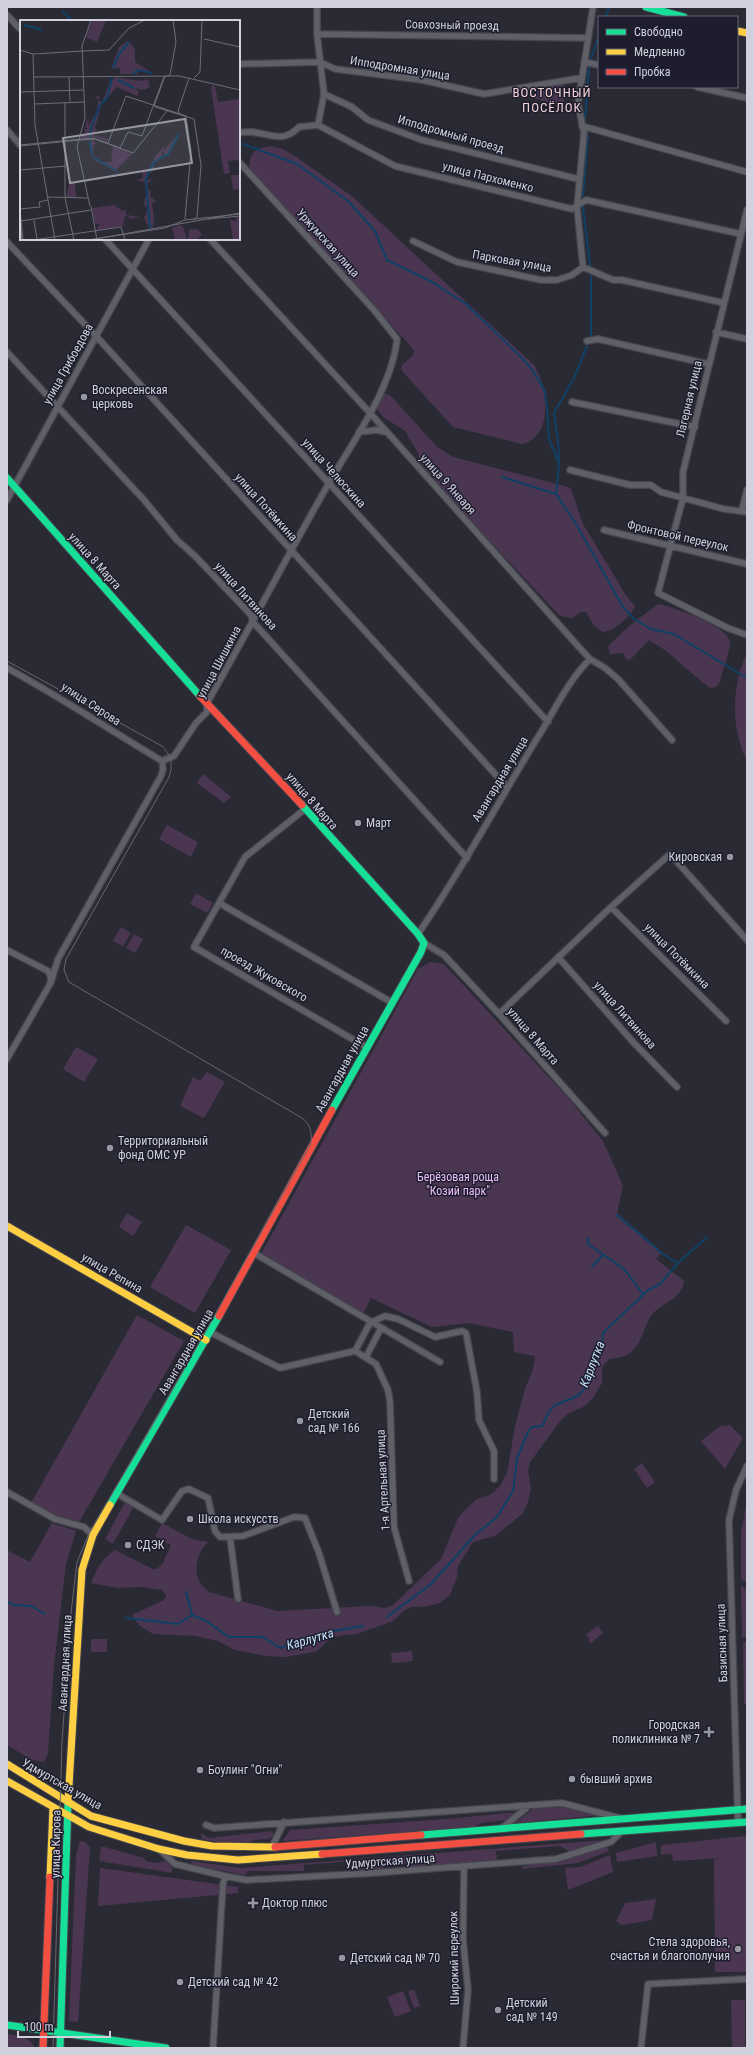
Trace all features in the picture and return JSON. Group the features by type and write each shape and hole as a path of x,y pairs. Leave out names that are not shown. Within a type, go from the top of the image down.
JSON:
{"main road":[{"path":"646,7 680,16"},
{"name":"улица 8 Марта","path":"7,478 207,703 305,808 341,851 418,934 424,943"},
{"name":"Авангардная улица","path":"68,1802 80,1581 93,1535 206,1340 366,1046 421,952 424,943"},
{"name":"улица Репина","path":"7,1226 206,1340"},
{"path":"7,1777 12,1772 9,1765"},
{"name":"Удмуртская улица","path":"9,1765 91,1816 134,1828 212,1846 272,1847 747,1809"},
{"name":"Удмуртская улица","path":"7,1781 88,1828 159,1850 188,1855 238,1860 747,1822"},
{"name":"улица Кирова","path":"43,2048 53,1808 68,1802 69,1818 60,2048"},
{"path":"652,1817 652,1828"},
{"path":"130,1840 134,1828"},
{"path":"7,2024 166,2048"}],"street":[{"path":"240,133 252,132 282,137 294,133 299,127 318,125 324,94 317,34 316,7"},
{"path":"593,7 578,104 584,133 583,156 578,179 577,207 583,267 613,280 622,280 724,303"},
{"path":"7,15 20,29"},
{"name":"Совхозный проезд","path":"317,34 588,38"},
{"name":"Ипподромная улица","path":"240,64 320,62 334,69 422,80 484,94 581,78"},
{"path":"584,62 598,65"},
{"path":"702,88 747,98"},
{"name":"Ипподромный проезд","path":"324,94 352,107 368,120 422,140 578,179"},
{"name":"улица Пархоменко","path":"318,125 396,166 572,209 586,200 741,234"},
{"path":"582,126 747,172"},
{"path":"7,130 20,145"},
{"name":"Уржумская улица","path":"240,163 374,310 398,339"},
{"name":"Лагерная улица","path":"747,210 708,364 695,427 683,472 683,498 658,593 728,628 747,635"},
{"name":"улица Челюскина","path":"106,240 328,484 548,722"},
{"name":"улица Грибоедова","path":"7,500 148,240"},
{"name":"улица 9 Января","path":"211,240 370,413 590,659 605,668 618,679 672,740"},
{"name":"Парковая улица","path":"413,241 457,262 541,280 557,280 572,275 583,267"},
{"name":"улица Потёмкина","path":"7,242 96,336 507,788"},
{"path":"716,332 747,339"},
{"name":"улица Шишкина","path":"162,761 174,756 196,723 207,712 207,703 328,484 370,413 395,358 398,339"},
{"path":"587,341 598,339 708,364"},
{"name":"улица Литвинова","path":"7,352 57,408 144,500 177,540 195,556 250,614 253,622 466,858"},
{"path":"572,402 695,427"},
{"path":"359,432 376,430 386,432"},
{"path":"570,470 630,485 651,485 661,492 724,508 745,511 747,490"},
{"name":"Фронтовой переулок","path":"604,530 747,564"},
{"name":"Авангардная улица","path":"418,934 548,722 567,685 590,659"},
{"name":"улица Серова","path":"7,668 55,694 100,724 162,761"},
{"path":"7,1060 51,982 58,959 161,776 163,768 162,761"},
{"name":"проезд Жуковского","path":"305,808 245,857 194,947 366,1046"},
{"path":"499,1014 558,957 670,854 747,940"},
{"path":"219,903 391,1002"},
{"name":"улица Потёмкина","path":"612,907 726,1021"},
{"name":"улица 8 Марта","path":"424,943 444,955 499,1014 605,1133"},
{"path":"7,950 48,972 50,974 51,982"},
{"name":"улица Литвинова","path":"558,957 634,1043 677,1087"},
{"path":"254,1253 370,1323 440,1362"},
{"path":"210,1332 280,1368 355,1351 370,1323 385,1316 398,1319 435,1338 462,1331 466,1333 477,1392 479,1420 494,1451 494,1479"},
{"path":"366,1357 381,1328"},
{"name":"1-я Артельная улица","path":"355,1351 376,1364 390,1402 394,1527 409,1582"},
{"name":"Базисная улица","path":"738,1823 729,1520 736,1490 747,1466"},
{"path":"116,1493 162,1520 182,1491 189,1489 208,1498 211,1506 215,1531 220,1536 230,1538 243,1536 277,1522 301,1516 308,1521 338,1612"},
{"path":"7,1492 54,1518 84,1527 93,1535"},
{"path":"230,1538 238,1599"},
{"name":"Удмуртская улица","path":"206,1825 214,1828 562,1803 598,1811 624,1819"},
{"path":"502,1828 530,1805"},
{"path":"272,1847 284,1822"},
{"name":"Удмуртская улица","path":"159,1850 175,1864 246,1880 266,1880 464,1867 556,1858 611,1842 622,1831"},
{"name":"Широкий переулок","path":"463,2048 468,1990 463,1939 464,1867"},
{"path":"213,2048 220,1929 225,1876"},
{"path":"641,2048 648,1984 747,1979"}],"green space":[{"path":"563,84 564,106 533,98 535,90"},
{"path":"272,146 282,149 295,156 353,197 534,365 543,386 545,410 544,422 539,432 532,439 522,444 453,427 402,371 401,366 413,355 414,350 250,169 250,159 254,152 262,148"},
{"path":"381,394 391,396 436,446 453,457 565,486 571,489 583,524 627,597 635,606 626,619 612,629 603,632 594,626 586,612 581,612 572,618 560,616 441,489 419,460 418,453 405,431 383,417 376,408"},
{"path":"658,604 699,618 711,624 727,636 730,642 729,651 720,681 716,687 710,688 665,650 649,640 631,659 627,660 623,653 610,654 608,646 628,627"},
{"path":"747,653 747,761 738,736 735,707 738,679"},
{"path":"203,774 231,797 224,803 197,783"},
{"path":"167,825 198,842 191,857 159,839"},
{"path":"196,893 213,903 207,913 190,904"},
{"path":"121,927 131,933 123,946 113,941"},
{"path":"134,934 143,939 135,953 126,948"},
{"name":"Берёзовая роща \"Козий парк\"","path":"430,962 444,964 568,1098 603,1141 623,1186 617,1213 662,1252 656,1259 684,1281 682,1287 675,1297 660,1307 651,1316 641,1339 630,1353 618,1358 609,1359 602,1367 602,1383 593,1398 583,1407 569,1413 561,1420 530,1462 528,1471 531,1489 528,1502 522,1514 495,1536 473,1542 458,1566 457,1577 450,1595 440,1603 428,1606 411,1607 405,1610 393,1621 357,1634 331,1638 317,1651 286,1657 266,1656 235,1650 218,1641 196,1636 153,1634 139,1625 132,1615 164,1600 166,1595 162,1590 142,1587 117,1588 91,1583 100,1565 110,1553 115,1550 153,1569 157,1569 163,1563 171,1545 155,1536 162,1523 192,1539 208,1542 200,1554 196,1568 199,1581 209,1592 277,1611 370,1606 385,1608 393,1605 441,1559 458,1518 477,1499 490,1495 500,1486 507,1473 515,1426 525,1389 533,1369 535,1356 514,1352 513,1332 469,1323 432,1327 371,1298 363,1314 261,1254 418,969"},
{"path":"76,1047 98,1059 84,1082 63,1069"},
{"path":"207,1072 225,1082 204,1118 180,1106 193,1077 200,1081"},
{"path":"127,1213 142,1222 133,1236 119,1227"},
{"path":"186,1225 231,1250 195,1313 150,1287"},
{"path":"137,1315 184,1341 79,1522 56,1515 31,1503"},
{"path":"730,1425 743,1438 725,1469 701,1441 720,1426"},
{"path":"642,1463 655,1482 647,1488 634,1469"},
{"path":"747,1499 747,1582 741,1580 741,1533"},
{"path":"125,1502 134,1506 113,1544 105,1539"},
{"path":"52,1523 76,1531 66,1564 54,1665 48,1753 44,1762 32,1760 7,1745 7,1550 30,1562"},
{"path":"741,1586 747,1589 747,1637 742,1638"},
{"path":"598,1626 603,1633 590,1644 589,1638 585,1635"},
{"path":"91,1639 107,1639 107,1652 91,1652"},
{"path":"743,1642 747,1642 747,1704 744,1704"},
{"path":"412,1651 413,1661 392,1663 391,1653"},
{"path":"566,1807 602,1815 515,1823 533,1809"},
{"path":"519,1812 508,1820 481,1823 473,1827 282,1841 290,1830 446,1819"},
{"path":"273,1831 273,1836 269,1839 254,1840 248,1844 221,1843 202,1839 201,1833 209,1838"},
{"path":"746,1836 747,1972 715,1972 714,1860 722,1858 673,1861 672,1854 661,1855 661,1845"},
{"path":"607,1840 571,1852 560,1846 496,1851 497,1861 411,1867 411,1863 384,1865 383,1870 350,1872 352,1861 304,1865 304,1871 248,1871 245,1875 193,1865 191,1861 241,1868"},
{"path":"80,1841 85,1842 90,1847 78,2022 69,2021 76,1855"},
{"path":"656,1842 657,1856 617,1862 616,1853"},
{"path":"101,1846 144,1858 146,1861 156,1863 166,1861 172,1867 172,1873 99,1861"},
{"path":"608,1847 609,1851 578,1863 522,1869 522,1867"},
{"path":"560,1855 503,1861 502,1859"},
{"path":"610,1855 613,1872 568,1890 565,1868 580,1867"},
{"path":"100,1868 238,1887 238,1893 98,1906"},
{"path":"656,1899 652,1920 622,1925 616,1921 625,1903"},
{"path":"414,1989 420,2006 414,2008 408,1992"},
{"path":"403,1991 411,2011 395,2017 387,1997"},
{"path":"731,2000 745,2000 745,2048 732,2048"},
{"path":"7,2034 20,2036 27,2039 35,2048 7,2048"}],"waterway":[{"path":"606,16 609,7"},
{"path":"63,12 72,20"},
{"path":"591,58 598,39"},
{"path":"585,120 589,66"},
{"path":"583,196 588,135"},
{"path":"243,144 297,164 348,201 375,231 387,260 432,282 466,304 523,359 531,368 544,389 547,406 549,439 559,463 556,494 575,522 623,607 634,619 651,629 674,634 747,678"},
{"path":"583,207 590,265"},
{"path":"591,274 591,336"},
{"path":"559,460 554,413 574,378 587,346"},
{"path":"502,477 556,494"},
{"path":"617,1215 663,1254 678,1263"},
{"name":"Карлутка","path":"387,1617 431,1584 475,1535 497,1517 513,1491 517,1458 528,1432 532,1427 542,1426 548,1413 554,1406 574,1398 581,1393 586,1384 590,1365 596,1352 602,1346 603,1333 647,1291 660,1284 678,1263 707,1237"},
{"path":"588,1238 588,1244 624,1269 643,1294"},
{"path":"592,1267 603,1255"},
{"path":"186,1592 192,1614"},
{"name":"Карлутка","path":"7,1602 13,1605 31,1606 45,1614"},
{"name":"Карлутка","path":"126,1618 178,1624 192,1615 206,1621 229,1637 263,1637 280,1648 322,1633 363,1626"}],"tram line":[{"path":"7,661 162,746 168,753 171,761 171,770 168,779 66,959 64,970 69,982 302,1118 307,1123 311,1134 310,1146 150,1430 90,1531 77,1562 71,1613 62,1742 53,2048"}],"traffic: fast":[{"path":"646,7 680,16"},
{"path":"7,478 200,696"},
{"path":"302,805 418,934 424,943 421,952 332,1110"},
{"path":"110,1505 219,1316"},
{"path":"60,2048 68,1802"},
{"path":"421,1835 747,1809"},
{"path":"581,1834 747,1822"},
{"path":"7,2025 166,2048"}],"traffic: slow":[{"path":"738,31 747,33"},
{"path":"7,1226 206,1340"},
{"path":"68,1802 82,1570 93,1535 110,1505"},
{"path":"7,1764 91,1816 184,1841 212,1846 275,1847"},
{"path":"7,1781 89,1827 159,1849 187,1855 238,1860 322,1854"},
{"path":"50,1877 53,1808"}],"traffic: jam":[{"path":"200,696 302,805"},
{"path":"219,1316 332,1110"},
{"path":"322,1854 581,1834"},
{"path":"275,1847 421,1835"},
{"path":"43,2048 50,1877"}],"place":[{"name":"Воскресенская церковь","path":"84,397"},
{"name":"Март","path":"358,823"},
{"name":"Кировская","path":"730,857"},
{"name":"Территориальный фонд ОМС УР","path":"110,1148"},
{"name":"Детский сад № 166","path":"300,1421"},
{"name":"Школа искусств","path":"190,1519"},
{"name":"СДЭК","path":"128,1545"},
{"name":"Городская поликлиника № 7","path":"709,1732"},
{"name":"Боулинг \"Огни\"","path":"200,1770"},
{"name":"бывший архив","path":"572,1779"},
{"name":"Доктор плюс","path":"253,1903"},
{"name":"Стела здоровья, счастья и благополучия","path":"738,1949"},
{"name":"Детский сад № 70","path":"342,1958"},
{"name":"Детский сад № 42","path":"180,1982"},
{"name":"Детский сад № 149","path":"498,2010"}],"district":[{"name":"ВОСТОЧНЫЙ ПОСЁЛОК","path":"552,100"}]}
